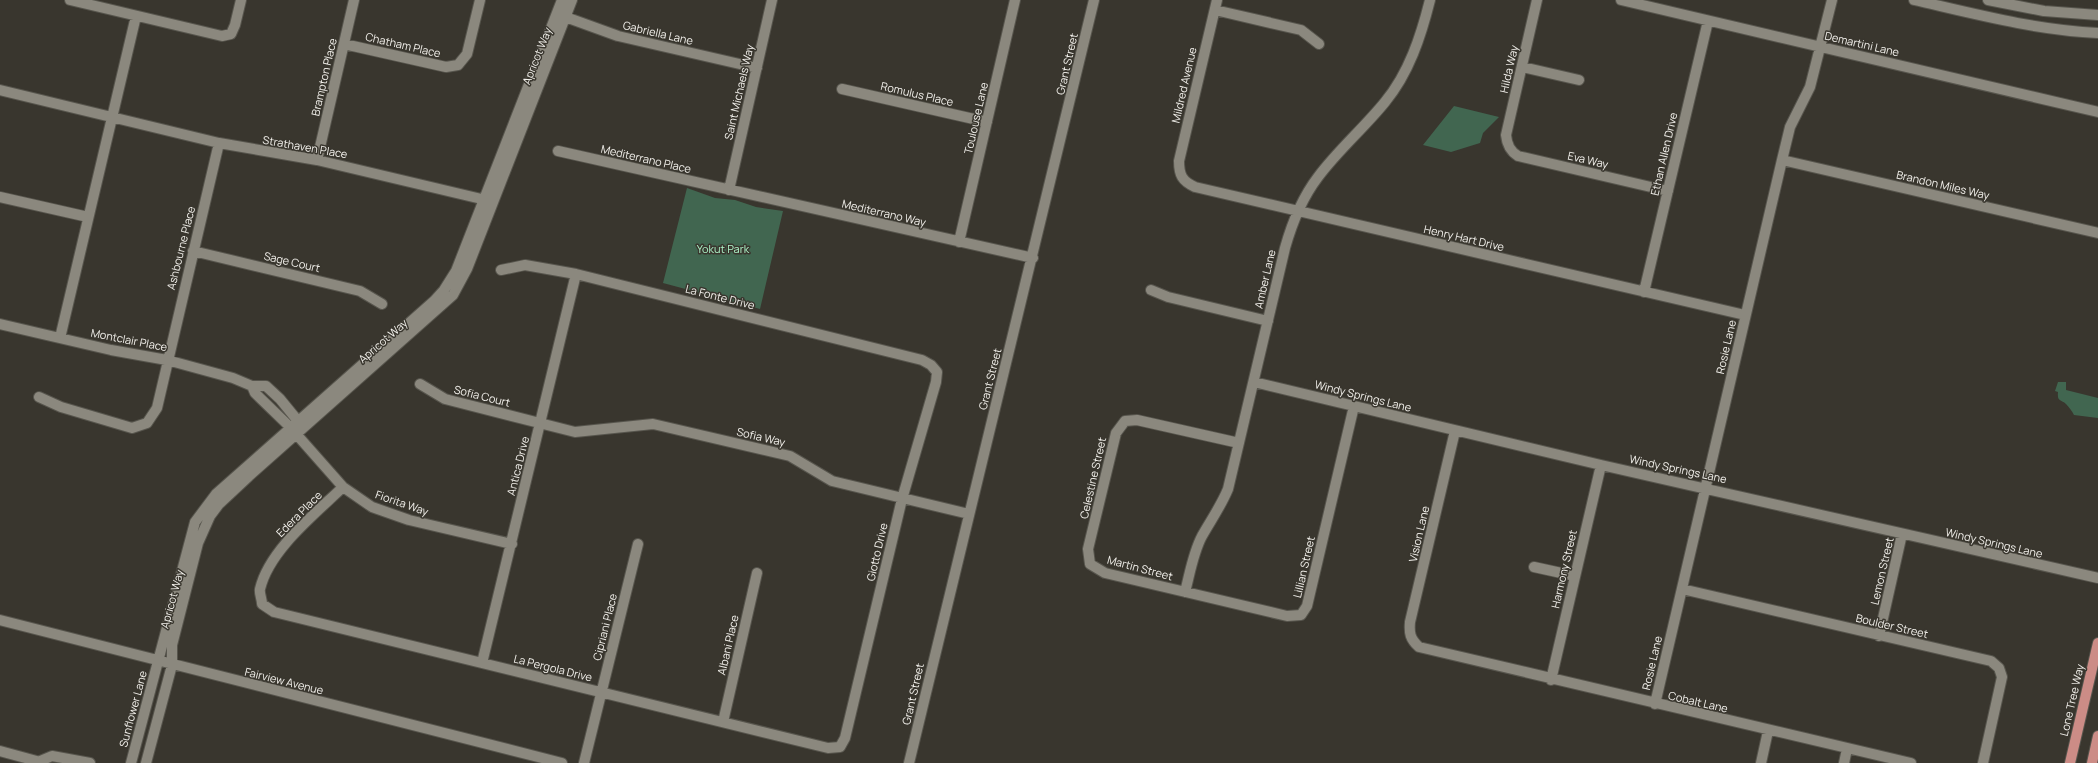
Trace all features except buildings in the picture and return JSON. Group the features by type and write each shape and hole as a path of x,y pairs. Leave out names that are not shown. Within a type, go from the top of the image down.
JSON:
{"main road":[{"name":"Lone Tree Way","path":"2070,763 2098,643"},
{"path":"2092,763 2098,736"}],"street":[{"path":"70,0 222,36 231,34 235,25 241,0"},
{"name":"Brampton Place","path":"317,160 354,0"},
{"name":"Chatham Place","path":"344,44 446,67 458,65 467,54 480,0"},
{"name":"Apricot Way","path":"561,16 562,0"},
{"name":"Apricot Way","path":"158,662 195,522 216,494 452,294 467,269 488,200 561,16 572,0"},
{"name":"Saint Michaels Way","path":"729,190 772,0"},
{"name":"Toulouse Lane","path":"959,242 1015,0"},
{"name":"Grant Street","path":"909,763 968,514 1033,258 1094,0"},
{"name":"Amber Lane","path":"1185,592 1194,556 1202,536 1219,510 1228,489 1285,248 1298,212 1318,177 1386,101 1408,64 1422,33 1430,0"},
{"name":"Hilda Way","path":"1507,144 1506,135 1537,0"},
{"name":"Demartini Lane","path":"1620,0 2098,112"},
{"name":"Rosie Lane","path":"1654,704 1790,127 1810,87 1832,0"},
{"path":"1914,0 2023,25 2076,32 2098,33"},
{"path":"1988,0 2044,11 2098,15"},
{"path":"1216,5 1300,30 1319,44"},
{"name":"Mildred Avenue","path":"1180,176 1178,161 1216,5"},
{"path":"60,338 136,16"},
{"name":"Gabriella Lane","path":"561,16 618,36 757,68"},
{"name":"Ethan Allen Drive","path":"1644,292 1708,21"},
{"path":"1522,67 1579,80"},
{"name":"Romulus Place","path":"842,89 987,122"},
{"name":"Strathaven Place","path":"0,90 219,143 317,160 488,200"},
{"name":"Ashbourne Place","path":"39,397 61,407 132,428 147,423 157,408 219,143"},
{"name":"Eva Way","path":"1507,144 1512,152 1518,156 1668,191"},
{"name":"Mediterrano Place","path":"558,151 729,190"},
{"name":"Brandon Miles Way","path":"1782,160 2098,233"},
{"name":"Henry Hart Drive","path":"1180,176 1186,183 1195,187 1746,315"},
{"name":"Mediterrano Way","path":"729,190 1033,258"},
{"path":"0,197 88,217"},
{"name":"Sage Court","path":"193,251 360,291 382,304"},
{"name":"La Fonte Drive","path":"502,270 525,265 576,274 914,358 931,365"},
{"name":"Antica Drive","path":"482,663 541,424 576,274"},
{"path":"1151,290 1168,297 1268,321"},
{"name":"Montclair Place","path":"0,324 167,360 233,378 252,386 255,393 295,428"},
{"name":"Giotto Drive","path":"840,747 845,738 902,499 936,382 937,372 931,365"},
{"name":"Windy Springs Lane","path":"1254,382 1601,465 1706,487 1902,534 2098,578"},
{"name":"Sofia Court","path":"420,384 445,399 541,424"},
{"name":"Lillian Street","path":"1185,592 1287,616 1301,615 1307,606 1354,406"},
{"name":"Celestine Street","path":"1090,564 1088,549 1116,433 1125,421 1137,420 1239,443"},
{"name":"Sofia Way","path":"541,424 575,432 653,424 790,456 832,481 968,514"},
{"name":"Apricot Way","path":"172,665 172,645 198,542 210,516 219,504 295,428"},
{"name":"Fiorita Way","path":"295,428 343,488 372,507 409,520 512,544"},
{"name":"Vision Lane","path":"1413,642 1409,634 1410,622 1455,431"},
{"name":"Harmony Street","path":"1551,680 1601,465"},
{"name":"Edera Place","path":"262,604 260,590 270,566 289,538 343,488"},
{"name":"Lemon Street","path":"1879,636 1902,534"},
{"name":"Cipriani Place","path":"584,763 638,544"},
{"name":"Martin Street","path":"1090,564 1105,573 1185,592"},
{"path":"1534,567 1575,576"},
{"name":"Albani Place","path":"723,722 757,573"},
{"name":"Boulder Street","path":"1682,589 1991,662 1999,668 2002,677 1983,763"},
{"name":"La Pergola Drive","path":"262,604 274,612 828,748 840,747"},
{"name":"Fairview Avenue","path":"0,620 158,662 562,763"},
{"name":"Cobalt Lane","path":"1413,642 1426,650 1768,731 1911,763"},
{"name":"Sunflower Lane","path":"130,763 158,662"},
{"path":"146,763 172,665"},
{"path":"1761,763 1768,731"},
{"path":"1844,763 1847,749"},
{"path":"0,751 42,762 52,756 90,763"}],"green space":[{"path":"1454,106 1499,117 1483,133 1480,143 1451,152 1423,145"},
{"name":"Yokut Park","path":"687,188 715,198 735,200 756,207 783,211 760,309 663,283"},
{"path":"2058,382 2066,382 2066,390 2098,398 2098,418 2074,415 2067,405 2059,399 2058,392 2055,391"}]}
